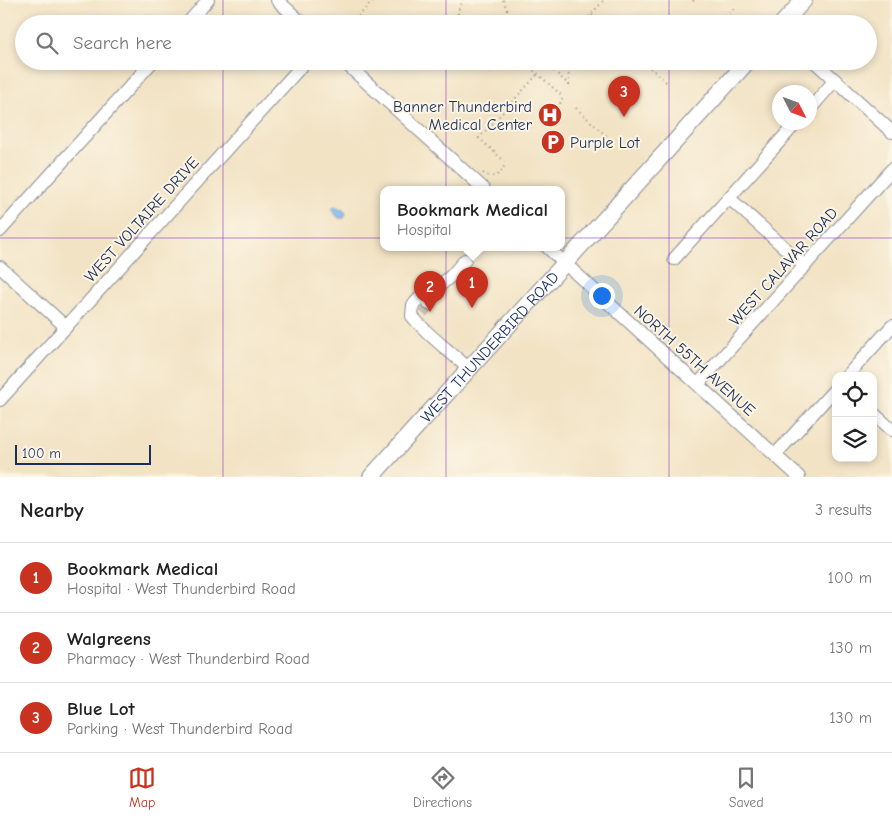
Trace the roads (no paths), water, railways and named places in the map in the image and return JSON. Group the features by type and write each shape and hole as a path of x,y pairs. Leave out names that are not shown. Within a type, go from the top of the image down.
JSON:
{"main road":[{"path":"790,15 804,0"},
{"name":"WEST THUNDERBIRD ROAD","path":"371,477 740,70"}],"street":[{"path":"195,15 208,0"},
{"path":"277,0 293,15"},
{"path":"0,231 145,70"},
{"name":"WEST VOLTAIRE DRIVE","path":"0,400 298,70"},
{"path":"354,70 481,186"},
{"path":"824,70 892,132"},
{"path":"817,101 835,80"},
{"path":"674,259 790,130"},
{"name":"WEST CALAVAR ROAD","path":"698,384 892,169"},
{"path":"729,198 805,266"},
{"name":"NORTH 55TH AVENUE","path":"552,251 799,477"},
{"path":"465,260 438,288 424,308 419,326 469,369"},
{"path":"0,267 66,327"},
{"path":"424,308 412,316 413,305 428,289 438,288"},
{"path":"851,372 892,326"},
{"path":"775,455 832,392"},
{"path":"877,417 892,430"}],"water":[{"path":"335,206 346,213 344,218 339,218 333,212 332,209"}],"tunnel":[{"path":"422,313 429,304"}],"place":[{"name":"Banner Thunderbird Medical Center","path":"550,115"},
{"name":"Blue Lot","path":"624,117"},
{"name":"Purple Lot","path":"553,142"},
{"name":"Bookmark Medical","path":"472,308"},
{"name":"Walgreens","path":"430,312"}]}
